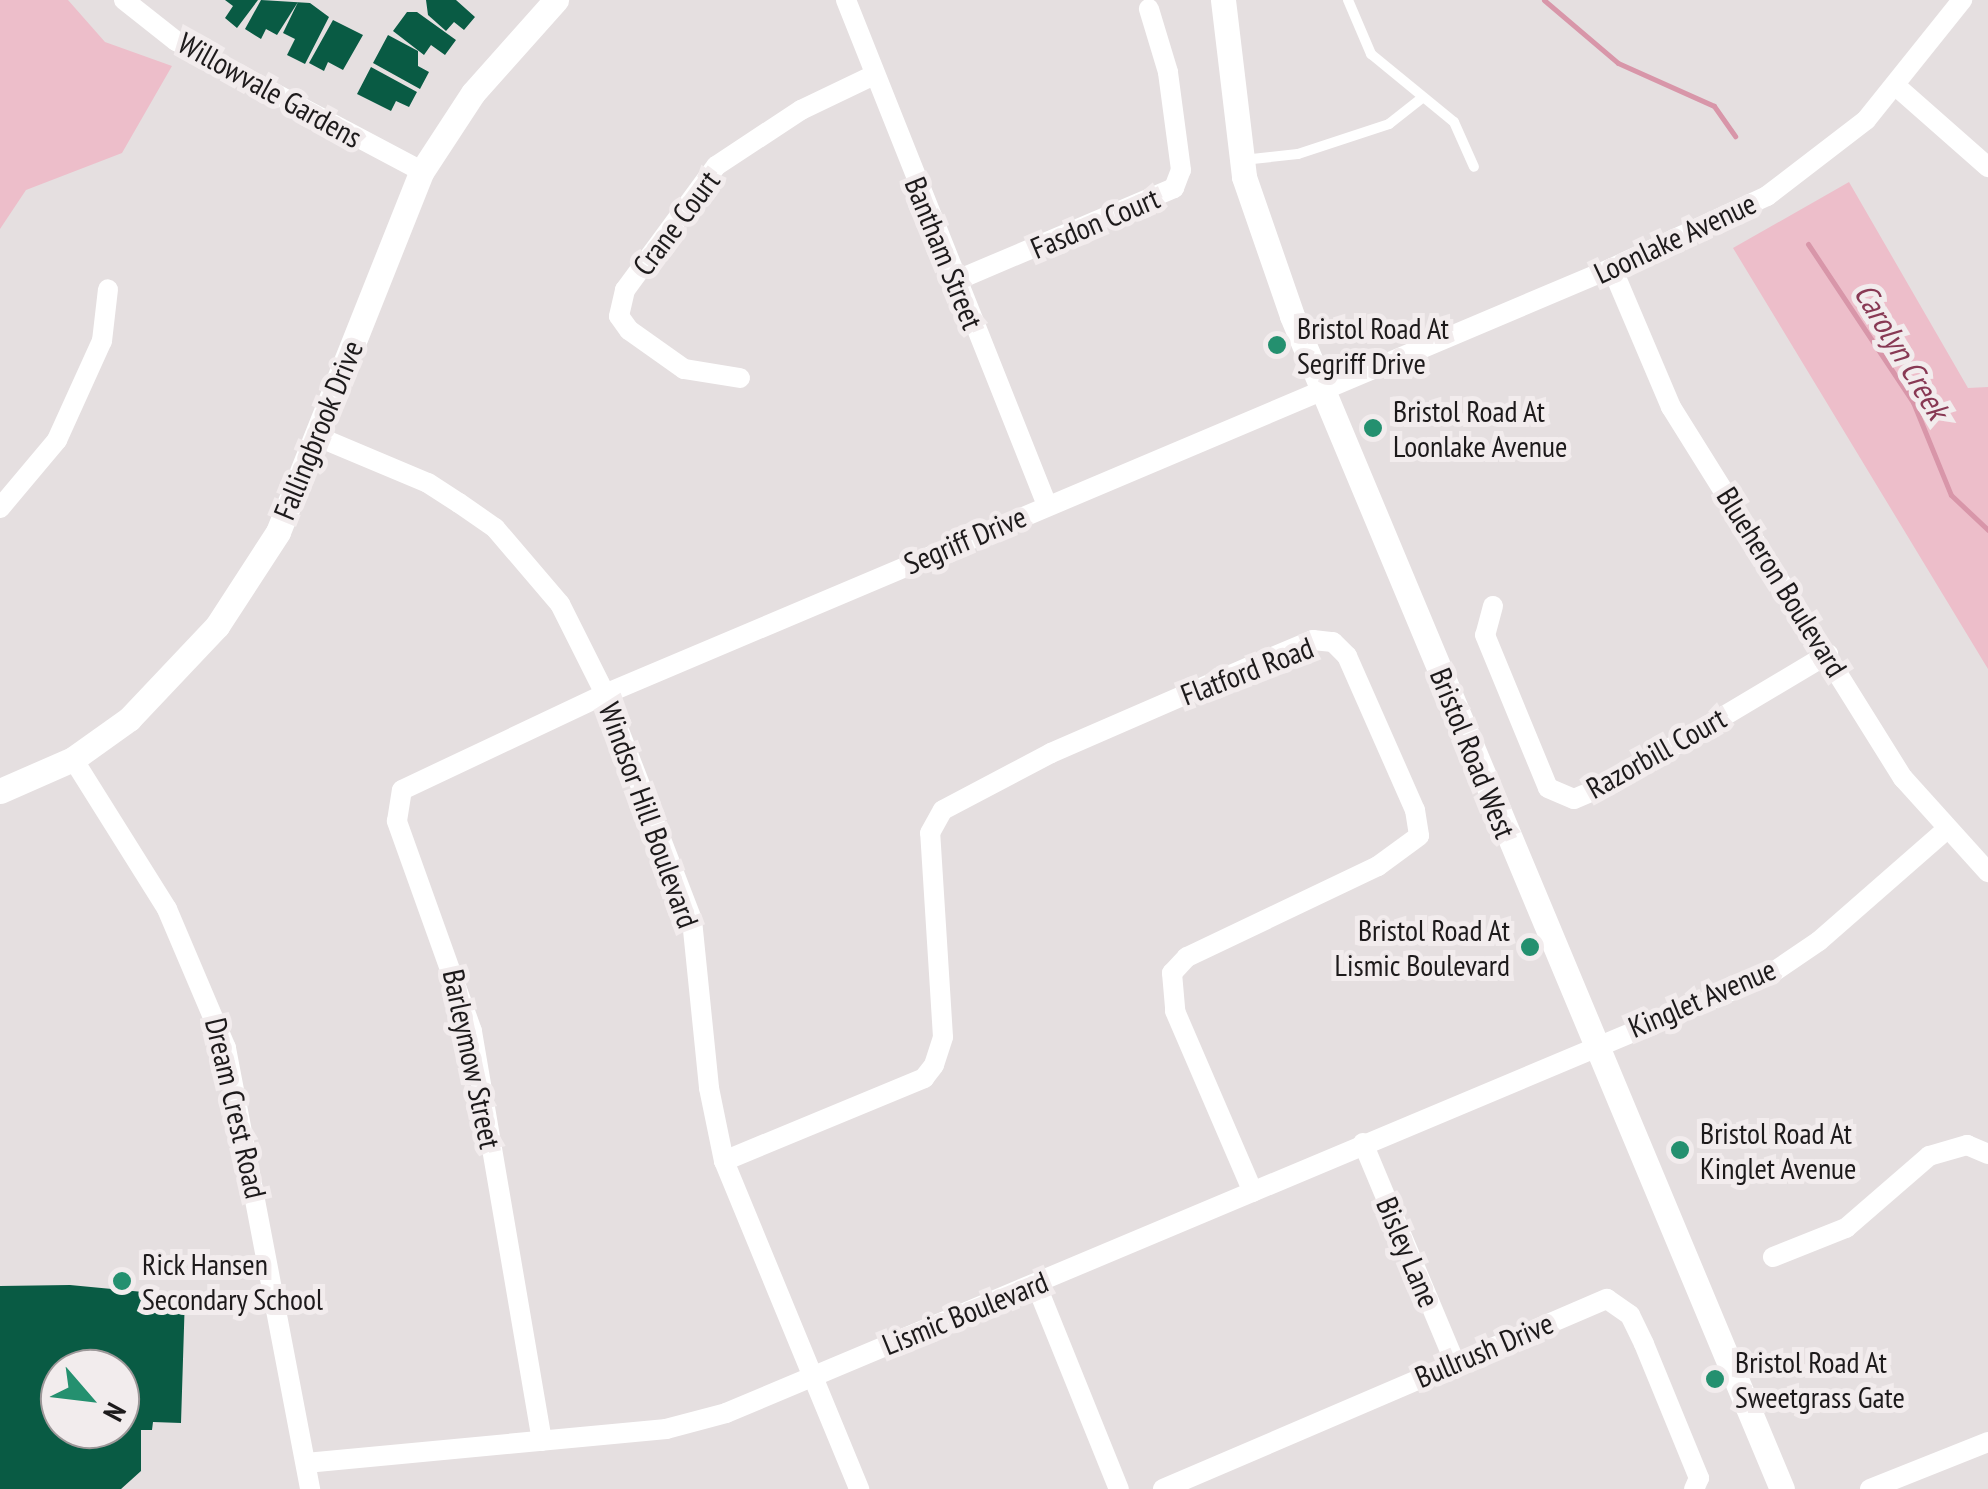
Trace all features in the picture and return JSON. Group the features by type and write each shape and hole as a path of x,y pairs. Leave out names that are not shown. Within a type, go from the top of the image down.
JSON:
{"street":[{"name":"Willowvale Gardens","path":"124,0 176,41 422,171"},
{"name":"Fallingbrook Drive","path":"0,791 73,758 129,719 217,626 278,532 422,171 473,92 556,0"},
{"name":"Bantham Street","path":"846,0 1046,505"},
{"name":"Bristol Road West","path":"1223,0 1242,160 1292,316 1325,387 1592,1044 1782,1489"},
{"name":"Loonlake Avenue","path":"1325,387 1612,268 1767,196 1815,164 1896,86 1962,0"},
{"name":"Fasdon Court","path":"955,281 1174,188 1182,170 1168,72 1149,9"},
{"name":"Crane Court","path":"740,378 684,369 629,330 619,316 625,290 716,166 800,110 874,75"},
{"path":"1896,86 1988,168"},
{"name":"Blueheron Boulevard","path":"1612,268 1671,408 1904,778 1946,830 1988,872"},
{"path":"0,508 57,440 102,340 108,289"},
{"name":"Segriff Drive","path":"606,694 1325,387"},
{"name":"Windsor Hill Boulevard","path":"316,436 428,482 494,528 560,604 606,694 692,920 711,1102 724,1161 859,1489"},
{"name":"Razorbill Court","path":"1493,606 1485,636 1548,788 1574,799 1610,784 1828,654"},
{"name":"Flatford Road","path":"724,1161 924,1078 934,1065 943,1037 930,833 943,810 1051,753 1239,671 1312,640 1333,642 1347,656 1392,758 1419,836 1378,866 1186,957 1172,973 1175,1011 1253,1192"},
{"name":"Barleymow Street","path":"542,1441 472,1030 396,802 418,778 606,694"},
{"name":"Dream Crest Road","path":"73,758 168,908 210,1000 240,1096 310,1489"},
{"name":"Kinglet Avenue","path":"1592,1044 1768,975 1819,941 1946,830"},
{"name":"Lismic Boulevard","path":"306,1464 699,1423 1253,1192 1592,1044"},
{"name":"Bisley Lane","path":"1363,1142 1454,1362"},
{"path":"1773,1258 1846,1228 1929,1156 1967,1145 1988,1154"},
{"path":"1036,1284 1119,1489"},
{"name":"Bullrush Drive","path":"1163,1489 1607,1299 1630,1314 1644,1344 1699,1478 1694,1489"},
{"path":"1870,1489 1988,1442"}],"lane":[{"path":"1348,0 1372,54 1454,122 1474,167"},
{"path":"1242,160 1298,154 1389,124 1422,98"}],"shaded area":[{"path":"0,0 68,0 105,42 172,66 122,153 26,190 0,229"},
{"path":"1849,182 1968,388 1988,387 1988,669 1733,248"}],"building":[{"path":"225,0 258,0 237,28 225,18 233,6"},
{"path":"261,0 298,2 277,35 266,29 261,39 245,29"},
{"path":"426,0 456,0 475,17 464,30 454,22 446,31 428,15"},
{"path":"298,2 310,3 329,17 305,64 287,55 295,39 283,33"},
{"path":"407,12 417,12 456,40 445,55 431,45 424,55 393,31"},
{"path":"333,20 363,35 343,70 328,62 324,71 309,63"},
{"path":"388,35 418,51 418,66 429,72 420,89 373,63"},
{"path":"371,67 417,92 409,107 396,101 391,111 357,94"},
{"path":"70,1285 185,1296 181,1423 153,1422 152,1430 141,1430 141,1471 121,1489 0,1489 0,1286"}],"waterway":[{"name":"Carolyn Creek","path":"1544,0 1618,63 1714,106 1735,136"},
{"name":"Carolyn Creek","path":"1808,244 1913,402 1951,495 1988,530"}],"place":[{"name":"Bristol Road At Segriff Drive","path":"1277,345"},
{"name":"Bristol Road At Loonlake Avenue","path":"1373,428"},
{"name":"Bristol Road At Lismic Boulevard","path":"1530,947"},
{"name":"Bristol Road At Kinglet Avenue","path":"1680,1150"},
{"name":"Rick Hansen Secondary School","path":"122,1281"},
{"name":"Bristol Road At Sweetgrass Gate","path":"1715,1379"}]}
